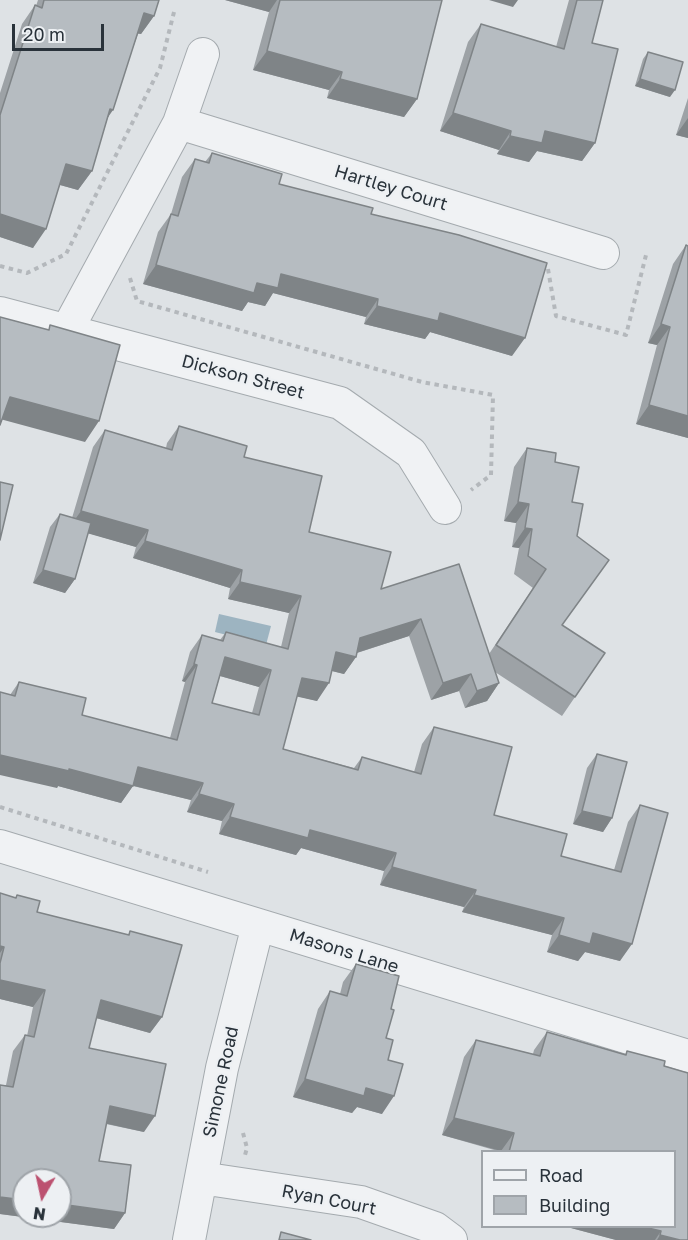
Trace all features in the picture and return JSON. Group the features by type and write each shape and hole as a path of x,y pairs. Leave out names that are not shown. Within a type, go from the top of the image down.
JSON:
{"street":[{"path":"67,330 179,123 203,54"},
{"name":"Hartley Court","path":"179,123 603,253"},
{"name":"Dickson Street","path":"0,312 340,403 411,453 445,508"},
{"name":"Masons Lane","path":"0,846 688,1056"},
{"name":"Simone Road","path":"189,1240 222,1068 258,925"},
{"name":"Ryan Court","path":"201,1178 361,1202 435,1228 451,1240"}],"path":[{"path":"0,266 27,273 66,254 160,68 175,8"},
{"path":"546,262 556,316 626,335 647,251"},
{"path":"128,269 137,301 422,382 494,395 491,475 445,508"},
{"path":"0,807 208,872"},
{"path":"240,1184 247,1148 243,1131"}],"water":[{"path":"219,614 271,626 266,645 215,632"}],"building":[{"path":"44,0 159,0 154,16 144,13 113,110 110,109 92,171 66,164 46,229 0,214 0,115 35,5 42,8"},
{"path":"280,0 442,0 417,99 340,79 342,72 267,51"},
{"path":"577,0 603,0 592,43 618,49 595,143 545,131 542,143 510,136 511,131 453,113 481,24 564,49"},
{"path":"648,52 683,62 675,90 640,79"},
{"path":"212,153 282,174 279,184 373,208 371,214 459,235 547,263 525,338 440,313 438,321 377,306 378,299 281,274 278,288 257,283 254,293 156,265 171,214 178,216 195,159 209,163"},
{"path":"686,245 688,246 688,416 649,405 670,327 661,324"},
{"path":"0,317 49,330 50,325 120,345 99,421 10,397 0,425"},
{"path":"179,426 247,446 244,457 322,476 309,532 391,552 381,589 459,564 499,683 477,691 471,674 443,683 421,619 360,638 356,657 336,652 329,683 302,678 283,749 358,770 362,757 421,774 434,727 512,747 494,815 567,834 561,856 621,872 640,805 668,813 632,944 593,933 590,944 559,935 564,918 474,895 476,890 392,867 396,853 310,830 308,838 230,817 234,804 199,794 203,783 138,767 133,786 69,769 69,771 0,755 0,692 15,696 19,682 86,698 82,715 177,740 197,665 194,664 202,635 223,641 226,632 288,649 301,596 240,582 242,570 145,541 148,530 81,511 105,430 172,450","holes":["225,657 271,670 259,715 212,703"]},
{"path":"527,448 556,453 555,462 579,467 572,502 583,504 577,536 609,560 562,625 605,653 575,697 496,645 546,569 528,556 532,529 525,528 529,504 518,502"},
{"path":"0,482 13,485 0,540"},
{"path":"60,514 91,523 75,579 43,570"},
{"path":"597,754 627,762 612,818 582,811"},
{"path":"0,893 40,901 37,912 129,935 130,931 182,945 162,1017 101,1000 89,1048 166,1064 155,1116 110,1106 99,1161 131,1165 125,1213 72,1206 72,1168 12,1168 12,1198 0,1197 0,1085 13,1087 25,1035 34,1037 45,990 0,980 0,963 4,947 0,946"},
{"path":"356,964 399,976 391,1009 394,1010 386,1038 393,1040 388,1060 403,1064 394,1096 366,1088 364,1096 305,1079 330,991 347,996"},
{"path":"547,1032 626,1055 627,1051 665,1061 664,1066 688,1073 688,1240 660,1235 661,1231 648,1228 676,1228 676,1150 510,1150 514,1133 454,1118 476,1040 540,1056"},
{"path":"281,1232 311,1240 279,1240"}]}
